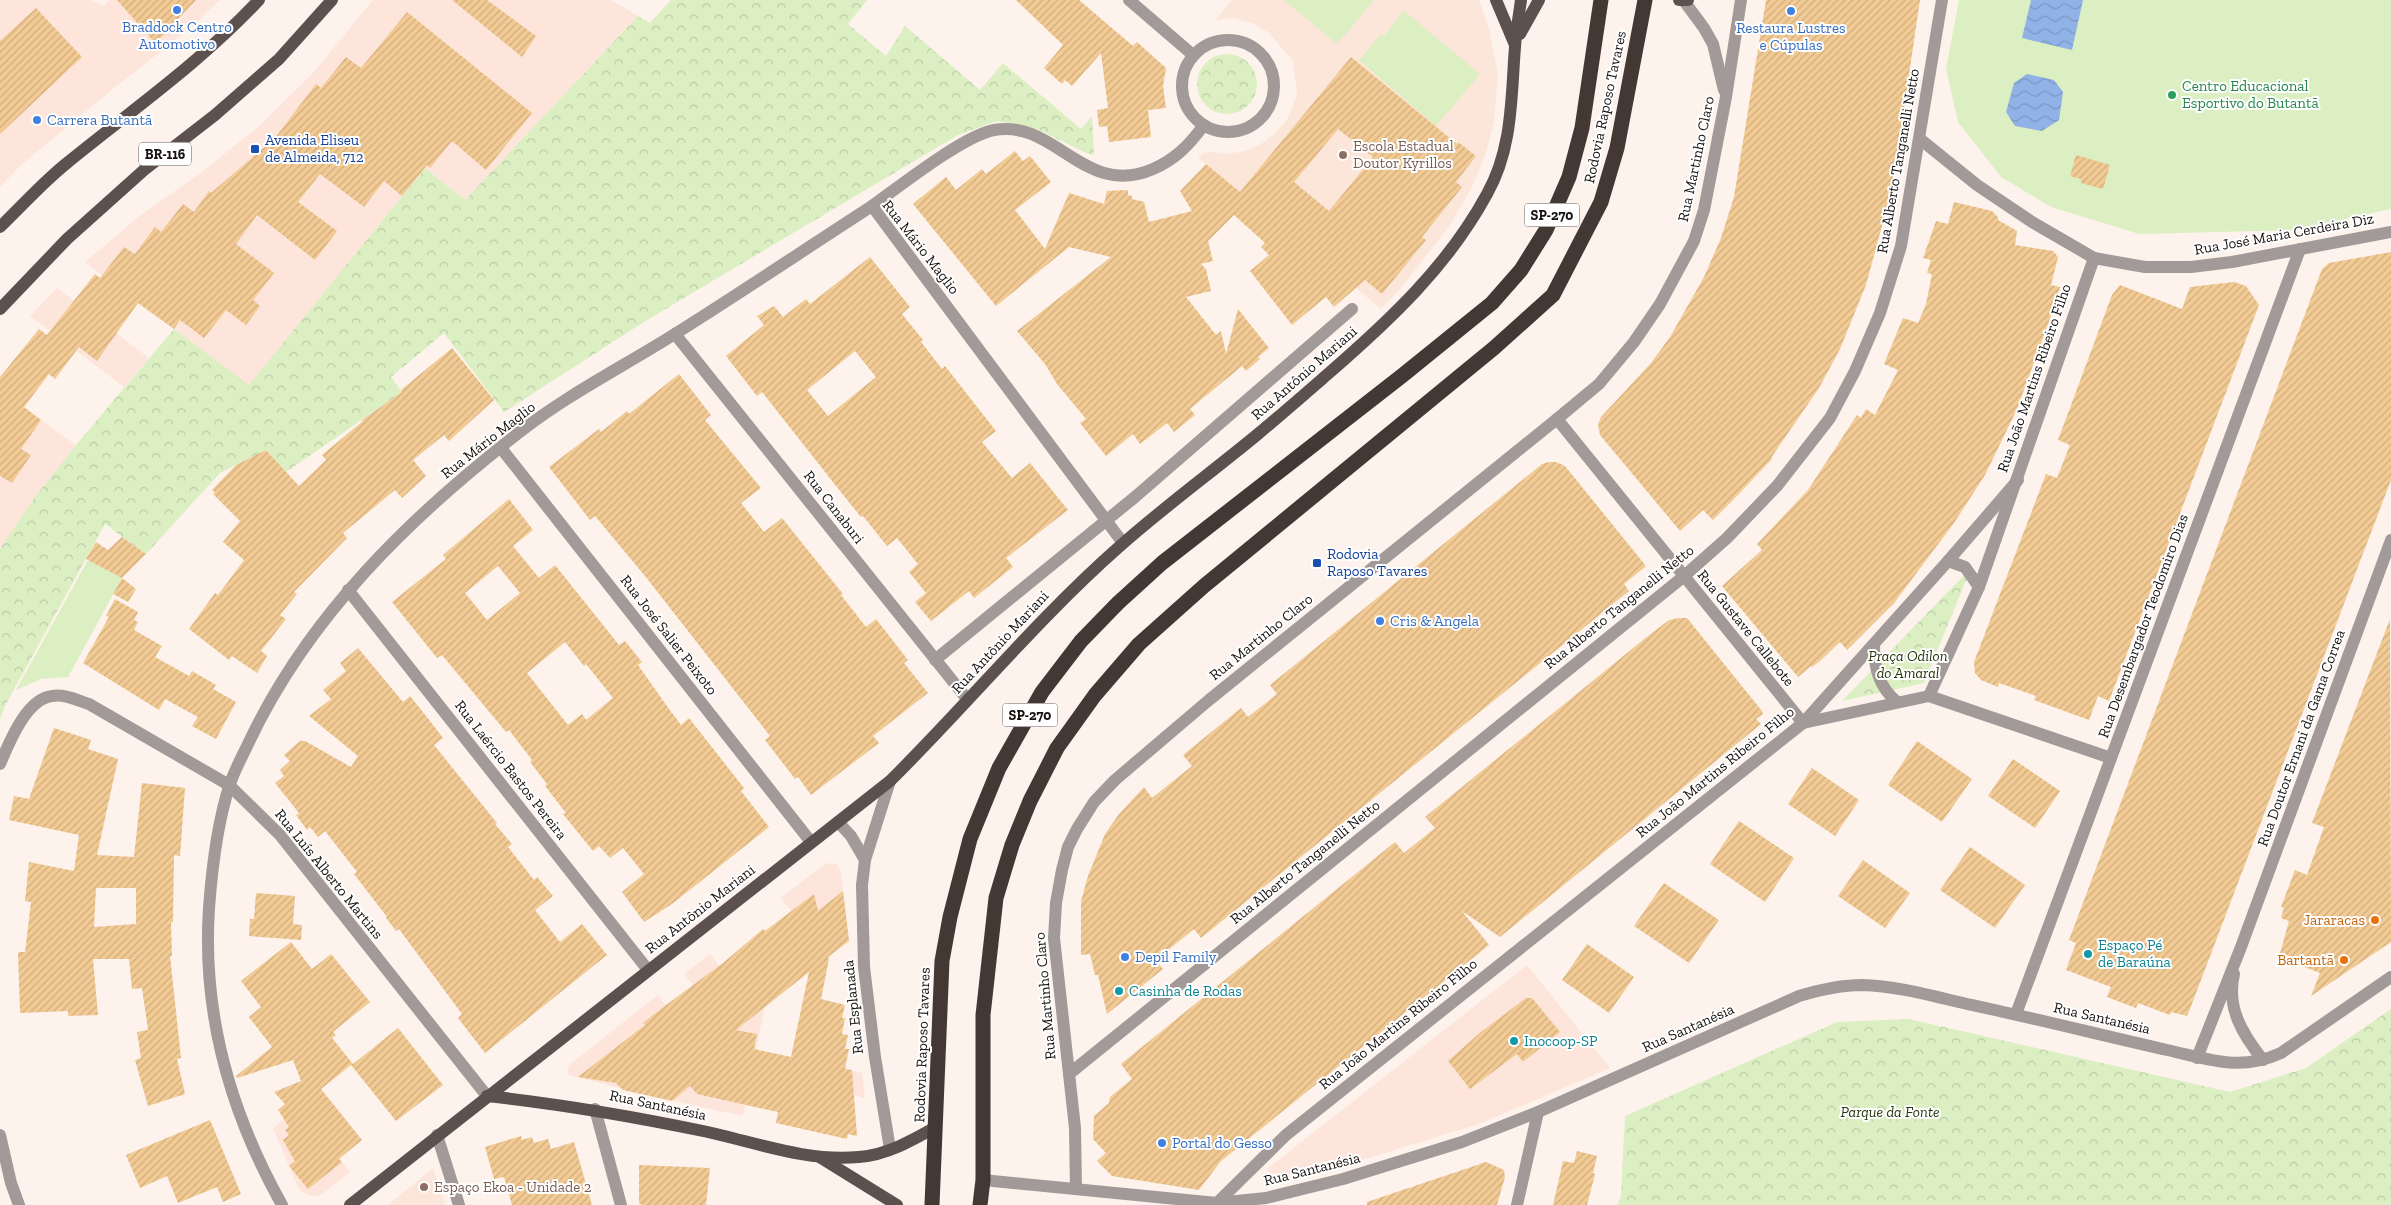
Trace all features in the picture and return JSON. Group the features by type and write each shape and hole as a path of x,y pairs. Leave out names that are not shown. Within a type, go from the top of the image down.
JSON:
{"highway":[{"name":"Rodovia Raposo Tavares","path":"932,1205 940,982 950,917 970,839 996,777 1042,692 1081,641 1118,603 1162,563 1492,303 1521,270 1546,230 1569,177 1582,128 1601,0"},
{"name":"Rodovia Raposo Tavares","path":"980,1205 983,1180 983,1015 996,898 1012,845 1030,801 1057,748 1095,695 1139,644 1204,586 1487,354 1553,295 1601,202 1616,148 1645,0"}],"main road":[{"path":"0,227 65,165 159,92 241,20 259,0"},
{"name":"BR-116","path":"0,309 67,239 144,170 216,115 279,59 332,0"},
{"path":"1496,0 1515,45"},
{"name":"Rua Antônio Mariani","path":"350,1205 890,781 939,732 967,699 1074,587 1123,543 1260,433 1386,324 1417,293 1445,258 1488,193 1502,162 1513,95 1515,45 1521,0"},
{"path":"1515,45 1539,0"},
{"path":"1679,0 1688,0"},
{"name":"Rua Santanésia","path":"487,1096 594,1109 821,1158 861,1157 911,1141 936,1127"},
{"name":"Rua Santanésia","path":"821,1158 897,1205"}],"street":[{"path":"1129,0 1193,55"},
{"path":"1684,0 1704,28 1712,44 1726,98"},
{"name":"Rua Martinho Claro","path":"1076,1189 1075,1128 1054,938 1056,903 1068,847 1077,829 1094,802 1115,780 1209,700 1557,419 1598,384 1634,342 1660,304 1694,241 1704,210 1726,98 1741,0"},
{"name":"Rua Alberto Tanganelli Netto","path":"1069,1074 1683,577 1727,538 1777,486 1834,410 1855,371 1880,313 1902,246 1942,0"},
{"path":"1221,40 1237,40 1252,46 1264,57 1272,71 1274,87 1270,102 1262,116 1250,126 1235,131 1219,131 1204,125 1192,115 1184,101 1181,85 1185,69 1193,55 1206,45 1221,40"},
{"path":"872,206 950,152 994,130 1033,135 1089,168 1104,174 1128,176 1148,171 1172,159 1191,143 1204,125"},
{"name":"Rua José Maria Cerdeira Diz","path":"1920,139 1977,185 2032,222 2094,258 2145,267 2190,267 2391,232"},
{"name":"Rua Mário Maglio","path":"282,1205 247,1135 227,1080 217,1034 209,974 208,930 211,873 230,785 264,709 284,676 323,620 348,590 417,520 523,430 608,373 676,334 872,206 1123,543"},
{"name":"Rua Desembargador Teodomiro Dias","path":"2016,1014 2300,249"},
{"name":"Rua João Martins Ribeiro Filho","path":"1217,1203 1286,1135 1803,723 2018,480 2047,388 2094,258"},
{"name":"Rua Antônio Mariani","path":"935,660 1107,520 1352,308"},
{"name":"Rua Canaburi","path":"676,334 967,699"},
{"name":"Rua Gustave Callebote","path":"1557,419 1803,723"},
{"name":"Rua José Salier Peixoto","path":"502,448 811,842"},
{"path":"1929,696 1979,587 2018,480"},
{"name":"Rua Doutor Ernani da Gama Correa","path":"2197,1058 2240,948 2391,540"},
{"path":"1948,561 1965,567 1979,587"},
{"name":"Rua Laércio Bastos Pereira","path":"348,590 648,970"},
{"path":"1874,645 1874,661 1882,685 1897,702"},
{"name":"Rua Luís Alberto Martins","path":"0,764 9,741 28,712 45,697 66,696 89,704 230,785 280,835 487,1096"},
{"path":"1803,723 1929,696 2111,758"},
{"name":"Rua Esplanada","path":"890,781 865,860 862,885 864,967 875,1057 890,1149"},
{"path":"838,822 851,836 865,860"},
{"name":"Rua Doutor Ernani da Gama Correa","path":"2240,948 2232,980 2234,1014 2245,1038 2263,1060"},
{"name":"Rua Santanésia","path":"983,1180 1217,1203 1266,1198 1343,1179 1462,1142 1538,1112 1799,996 1814,991 1844,986 1892,988 2016,1014 2197,1058 2238,1064 2263,1060 2289,1048 2391,977"},
{"path":"594,1109 621,1205"},
{"path":"1517,1205 1538,1112"},
{"path":"0,1135 5,1180 19,1205"},
{"path":"437,1135 459,1205"}],"shaded area":[{"name":"Carrera Butantã","path":"0,0 90,0 104,6 109,0 220,0 187,31 21,165 0,187"},
{"path":"373,0 611,0 638,16 465,200 425,168 249,386 85,262 142,214 202,172 259,126 312,74"},
{"name":"Escola Estadual Doutor Kyrillos","path":"1232,0 1479,0 1490,32 1498,74 1494,121 1486,153 1473,185 1450,225 1402,287 1381,309 1198,157 1204,153 1226,154 1246,151 1261,144 1287,120 1297,95 1293,61 1269,33 1253,23 1231,18 1215,20"},
{"path":"57,288 149,358 124,387 30,316"},
{"path":"0,390 76,445 34,498 0,549"},
{"path":"829,863 837,864 841,872 849,941 828,957 781,898 822,866"},
{"path":"710,954 757,1013 765,1006 743,1116 651,1096 569,1075 567,1072 569,1065 658,995 697,1045 731,1033 684,974"},
{"name":"Inocoop-SP","path":"1527,965 1610,1068 1482,1123 1314,1175 1270,1183 1268,1168"},
{"path":"799,1059 862,1073 865,1098 818,1087"},
{"path":"298,1108 350,1172 321,1195 315,1197 303,1193 298,1187 273,1128"},
{"name":"Espaço Ekoa - Unidade 2","path":"433,1168 445,1205 388,1205"}],"green space":[{"path":"671,0 867,0 848,24 886,56 905,26 980,90 1003,63 1081,129 1092,116 1094,155 1086,153 1035,128 997,121 958,135 647,320 504,412 444,333 391,377 402,392 286,472 266,450 220,473 146,554 105,524 6,704 0,719 0,549 34,498 174,329 249,385 425,168 465,200 638,16 650,23"},
{"path":"1284,0 1374,0 1337,44"},
{"name":"Centro Educacional Esportivo do Butantã","path":"1959,0 2391,0 2391,209 2295,230 2139,234 2051,207 2001,177 1958,122 1946,69"},
{"path":"1404,11 1480,74 1436,126 1359,60 1381,34 1384,36"},
{"path":"1227,54 1243,59 1248,63 1252,68 1257,84 1252,100 1248,105 1243,109 1227,114 1211,109 1206,105 1202,100 1197,84 1202,68 1206,63 1211,59"},
{"path":"88,560 122,578 68,677 41,679 16,690"},
{"name":"Praça Odilon do Amaral","path":"1971,568 1924,683 1842,701"},
{"name":"Parque da Fonte","path":"2391,1009 2391,1205 1617,1205 1621,1196 1625,1116 1837,1022 1909,1019 2230,1092 2306,1068"}],"water":[{"path":"2031,0 2083,0 2072,50 2022,38"},
{"path":"2027,74 2054,80 2063,92 2059,120 2042,131 2015,126 2006,112 2014,83"}],"building":[{"path":"117,0 196,0 176,21 177,23 155,43"},
{"path":"452,0 487,0 536,36 522,57"},
{"path":"1016,0 1079,0 1133,46 1137,42 1166,68 1163,86 1166,108 1148,110 1151,137 1109,142 1107,126 1099,127 1097,110 1108,108 1101,53 1072,86 1065,80 1062,84 1044,68 1063,45"},
{"path":"1766,0 1920,0 1896,163 1886,211 1866,285 1840,349 1819,388 1772,459 1733,500 1713,520 1703,510 1680,531 1600,435 1598,424 1601,417 1651,363 1670,337 1704,277 1721,238 1734,197"},
{"path":"36,8 82,57 0,134 0,41"},
{"path":"407,12 532,113 486,170 452,141 430,168 427,165 402,196 384,181 364,207 320,174 298,202 337,231 315,260 257,215 236,244 274,273 253,300 260,306 246,325 226,310 204,338 180,320 174,329 138,303 97,361 79,347 55,379 49,374 24,407 41,420 21,449 31,455 12,483 0,476 0,377 39,329 47,335 95,274 100,278 124,247 135,254 155,227 161,232 183,204 194,212 209,191 211,193 275,138 316,84 321,88 346,57 361,68"},
{"path":"1351,57 1457,144 1458,142 1476,156 1456,182 1462,187 1422,237 1426,240 1382,294 1365,280 1334,307 1326,297 1292,325 1250,271 1269,255 1261,247 1265,243 1234,215 1208,241 1213,261 1201,264 1206,269 1211,291 1186,297 1216,335 1221,331 1226,354 1238,309 1269,348 1246,371 1242,366 1190,409 1195,415 1174,432 1167,423 1140,444 1133,434 1106,456 1080,423 1086,419 1057,384 1045,364 1017,331 1111,257 1069,247 996,306 913,204 946,177 956,190 982,169 986,174 1015,151 1023,161 1030,156 1051,182 1015,210 1045,249 1069,193 1104,204 1107,191 1128,190 1128,195 1132,196 1132,199 1144,202 1149,222 1192,211 1180,191 1206,164 1240,192","holes":["1338,129 1373,157 1329,211 1294,182"]},
{"path":"2076,155 2110,165 2103,189 2081,183 2081,179 2070,176"},
{"path":"1954,202 1992,211 1998,217 1998,220 2017,231 2015,245 2053,251 2058,257 2051,285 2060,287 2051,316 2017,409 1985,475 1954,523 1894,603 1847,650 1840,642 1820,661 1798,677 1722,586 1762,550 1757,544 1808,490 1857,415 1861,418 1866,409 1875,415 1898,370 1884,364 1903,318 1918,323 1926,304 1932,274 1927,273 1931,260 1923,258 1936,221 1948,224"},
{"path":"2391,252 2391,480 2187,1016 2171,1012 2170,1015 2138,1003 2136,1008 2107,997 2111,987 2066,970 2076,943 2069,940 2322,269 2329,263"},
{"path":"870,257 910,307 902,314 923,340 921,342 942,369 945,366 996,431 982,442 1012,478 1030,463 1068,510 1006,558 1013,567 974,598 969,591 931,621 915,602 926,593 909,572 918,564 897,538 887,546 863,516 861,517 762,392 757,396 726,356 764,325 757,316 774,306 783,317 806,299 810,304","holes":["855,351 876,377 828,416 807,390"]},
{"path":"2234,282 2246,286 2259,305 2109,701 2098,696 2089,720 2034,700 2036,696 1999,683 1998,687 1981,680 1975,673 1974,662 2046,474 2057,478 2070,445 2058,440 2112,295 2120,285 2182,309 2190,287"},
{"path":"452,348 494,400 449,441 444,435 413,460 426,476 402,498 395,490 343,533 347,538 294,592 297,594 280,615 286,619 261,651 267,656 257,673 232,656 229,660 189,629 215,593 218,595 244,560 223,542 240,521 213,494 215,492 212,490 236,465 266,450 299,486 326,460 322,455 362,420 402,392 401,390"},
{"path":"679,374 711,415 705,420 761,488 741,503 764,532 782,518 843,594 841,595 866,627 876,619 908,660 904,663 928,693 873,736 879,743 811,795 798,777 795,779 765,740 770,736 645,576 595,516 590,520 549,467 599,429 601,432 627,411 629,414"},
{"path":"1556,462 1565,466 1646,566 1624,584 1629,591 1201,938 1194,929 1156,960 1163,969 1107,1014 1098,975 1095,975 1090,954 1081,955 1081,901 1088,876 1105,834 1119,814 1144,787 1152,798 1192,766 1183,755 1241,708 1248,717 1277,694 1270,685 1542,464"},
{"path":"509,499 533,530 513,546 539,578 555,565 619,645 625,641 642,662 638,665 681,725 689,718 744,788 741,791 769,827 672,904 644,922 622,892 644,874 623,848 610,858 599,846 593,851 563,814 566,813 545,786 547,784 530,762 532,760 509,730 506,732 442,655 437,658 392,602 446,559 443,555","holes":["498,566 520,593 487,620 465,593","565,642 584,666 586,664 613,698 586,720 582,714 568,725 527,673"]},
{"path":"122,537 146,554 122,578 86,559 96,542 108,550"},
{"path":"122,578 136,589 128,602 113,594"},
{"path":"115,599 138,612 134,620 138,622 134,630 162,646 155,657 189,676 192,671 216,685 213,689 236,702 216,739 192,726 198,717 165,699 159,710 83,663 109,617 106,616"},
{"path":"1687,618 1762,711 1763,714 1756,719 1761,724 1500,937 1462,911 1489,945 1221,1161 1199,1190 1112,1176 1097,1161 1106,1153 1093,1139 1094,1116 1109,1103 1110,1097 1132,1079 1121,1064 1395,842 1404,853 1435,828 1425,817 1648,636 1669,620"},
{"path":"2390,619 2391,942 2311,996 2320,973 2279,957 2289,921 2281,918 2284,908 2281,907 2295,870 2307,875 2324,827 2312,823"},
{"path":"358,648 403,702 410,696 426,716 443,738 434,745 497,823 495,824 512,844 508,847 534,880 537,877 553,896 535,910 560,942 582,924 607,955 485,1053 458,1018 462,1014 399,929 396,931 386,918 354,874 357,872 325,831 318,837 310,827 307,830 296,815 299,813 275,783 284,776 280,770 290,761 284,755 300,741 305,741 351,767 358,756 309,716 331,699 323,690 346,671 340,663"},
{"path":"54,728 91,740 88,749 118,759 97,855 134,857 142,783 185,788 180,856 174,855 173,922 171,922 172,956 170,956 181,1058 177,1059 185,1094 148,1106 135,1060 141,1058 137,1032 148,1030 142,988 132,989 129,959 93,959 98,1015 68,1016 68,1011 20,1013 18,952 25,952 31,902 25,901 29,862 74,871 79,835 9,820 14,796 29,799","holes":["96,888 136,888 136,924 94,927"]},
{"path":"1917,741 1972,779 1942,822 1888,785"},
{"path":"2013,759 2060,791 2035,828 1988,796"},
{"path":"1812,768 1859,800 1835,836 1788,804"},
{"path":"1739,821 1794,858 1765,902 1710,864"},
{"path":"1970,847 2025,885 1995,928 1940,890"},
{"path":"1863,860 1910,893 1885,928 1838,896"},
{"path":"1664,883 1719,920 1689,963 1634,926"},
{"path":"843,891 849,941 828,957 821,999 845,1005 842,1018 845,1018 842,1034 848,1035 845,1049 849,1049 845,1069 852,1070 857,1136 848,1134 847,1139 776,1123 778,1112 697,1094 690,1086 672,1101 623,1090 616,1083 578,1077 645,1025 643,1023 723,963 763,929 765,931 814,894 818,911","holes":["809,972 791,1057 754,1049 757,1034 736,1030"]},
{"path":"256,893 295,896 293,924 302,925 301,940 249,936 250,919 254,919"},
{"path":"291,942 312,969 331,954 370,1002 333,1032 336,1035 332,1038 353,1064 398,1028 443,1085 396,1121 351,1065 321,1089 362,1140 339,1159 342,1162 308,1189 289,1166 295,1161 283,1140 289,1135 285,1130 289,1127 278,1110 285,1104 274,1092 301,1081 293,1060 237,1078 236,1076 272,1047 249,1017 261,1007 241,981"},
{"path":"1587,944 1634,977 1609,1013 1562,980"},
{"name":"Inocoop-SP","path":"1526,998 1532,998 1560,1032 1523,1062 1517,1054 1470,1089 1448,1061 1481,1032"},
{"path":"210,1120 241,1194 223,1202 217,1187 178,1203 167,1176 140,1188 126,1155"},
{"path":"521,1136 522,1140 532,1137 534,1143 548,1139 551,1149 574,1142 592,1205 512,1205 504,1177 494,1179 485,1147"},
{"path":"1577,1151 1597,1156 1593,1173 1595,1174 1587,1205 1553,1205 1563,1161 1574,1163"},
{"path":"1486,1162 1504,1170 1505,1177 1497,1205 1367,1205 1367,1202"},
{"path":"639,1165 710,1168 706,1205 642,1205 639,1203"}],"place":[{"name":"Braddock Centro Automotivo","path":"177,10"},
{"name":"Restaura Lustres e Cúpulas","path":"1791,11"},
{"name":"Centro Educacional Esportivo do Butantã","path":"2172,95"},
{"name":"Carrera Butantã","path":"37,120"},
{"name":"Avenida Eliseu de Almeida, 712","path":"255,149"},
{"name":"Escola Estadual Doutor Kyrillos","path":"1343,155"},
{"name":"Rodovia Raposo Tavares","path":"1317,563"},
{"name":"Cris & Angela","path":"1380,621"},
{"name":"Jararacas","path":"2375,920"},
{"name":"Espaço Pé de Baraúna","path":"2088,954"},
{"name":"Depil Family","path":"1125,957"},
{"name":"Bartantã","path":"2344,960"},
{"name":"Casinha de Rodas","path":"1119,991"},
{"name":"Inocoop-SP","path":"1514,1041"},
{"name":"Portal do Gesso","path":"1162,1143"},
{"name":"Espaço Ekoa - Unidade 2","path":"424,1187"}]}
